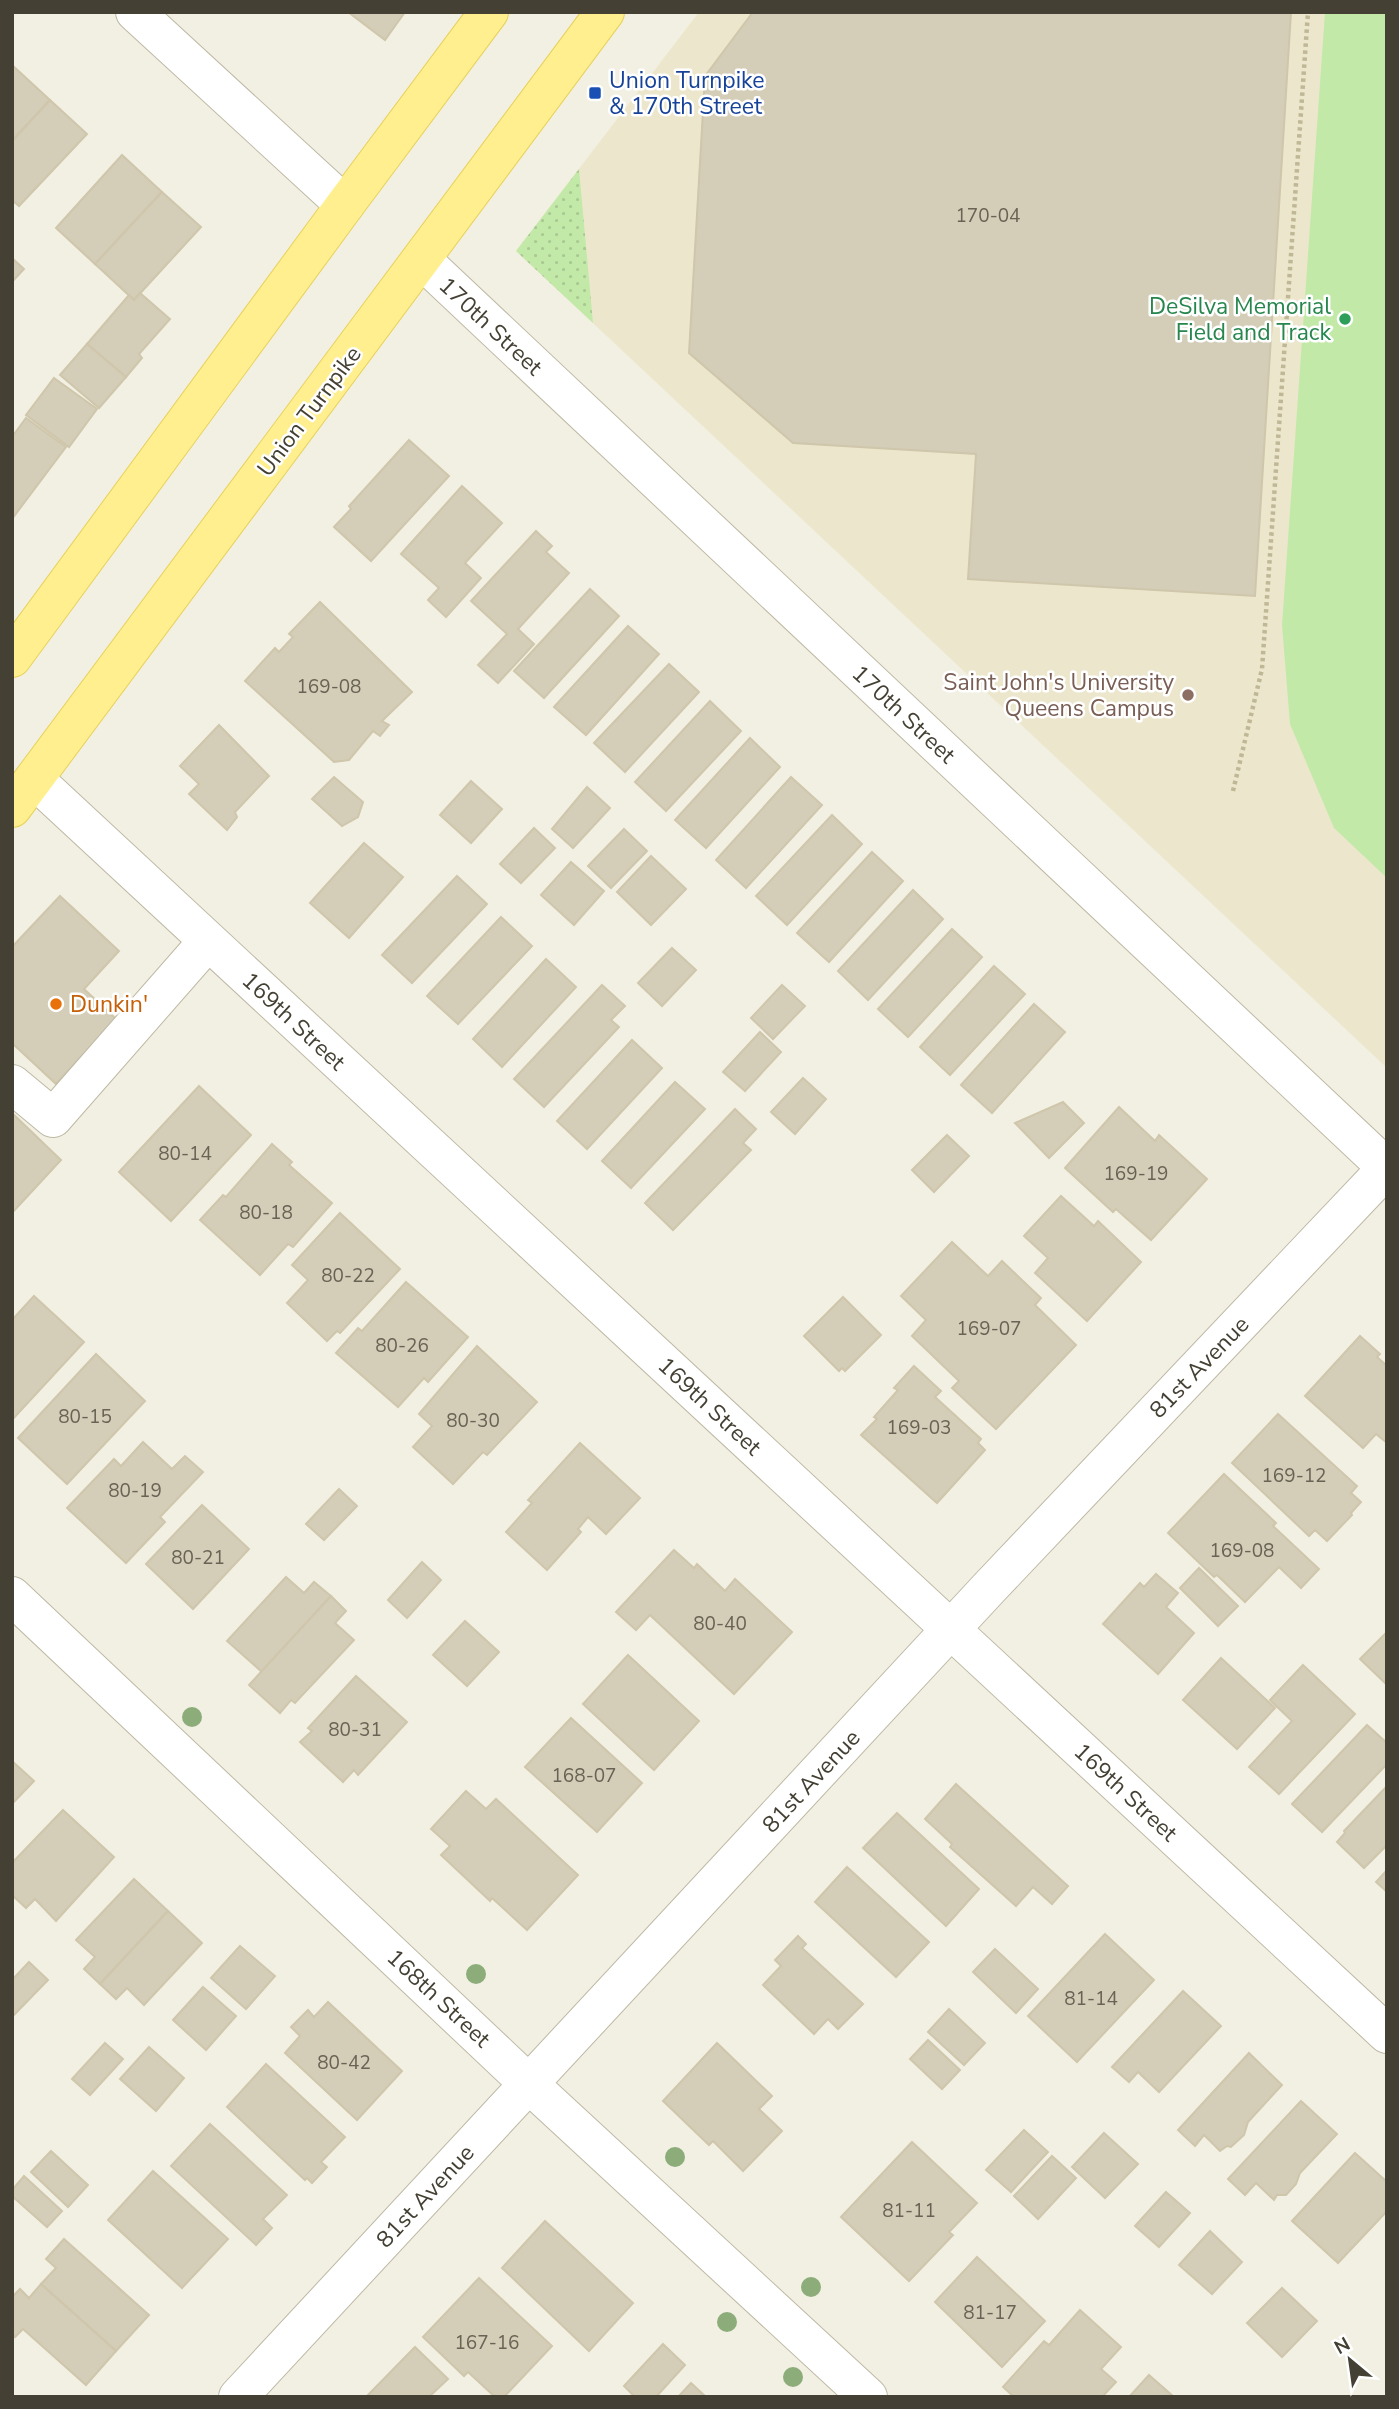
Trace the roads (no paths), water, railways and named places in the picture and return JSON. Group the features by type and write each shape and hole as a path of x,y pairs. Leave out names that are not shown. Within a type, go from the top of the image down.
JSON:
{"main road":[{"path":"12,659 489,12"},
{"name":"Union Turnpike","path":"23,794 605,12"}],"street":[{"path":"135,12 345,205"},
{"name":"170th Street","path":"422,260 1387,1168"},
{"name":"169th Street","path":"23,794 208,942 1387,2034"},
{"path":"12,1084 53,1118 208,942"},
{"name":"81st Avenue","path":"238,2397 951,1630 1387,1168"},
{"name":"168th Street","path":"12,1596 529,2084 868,2397"}],"place":[{"name":"Union Turnpike & 170th Street","path":"595,93"},
{"name":"DeSilva Memorial Field and Track","path":"1345,319"},
{"name":"Saint John's University Queens Campus","path":"1188,695"},
{"name":"Dunkin'","path":"56,1004"}]}
